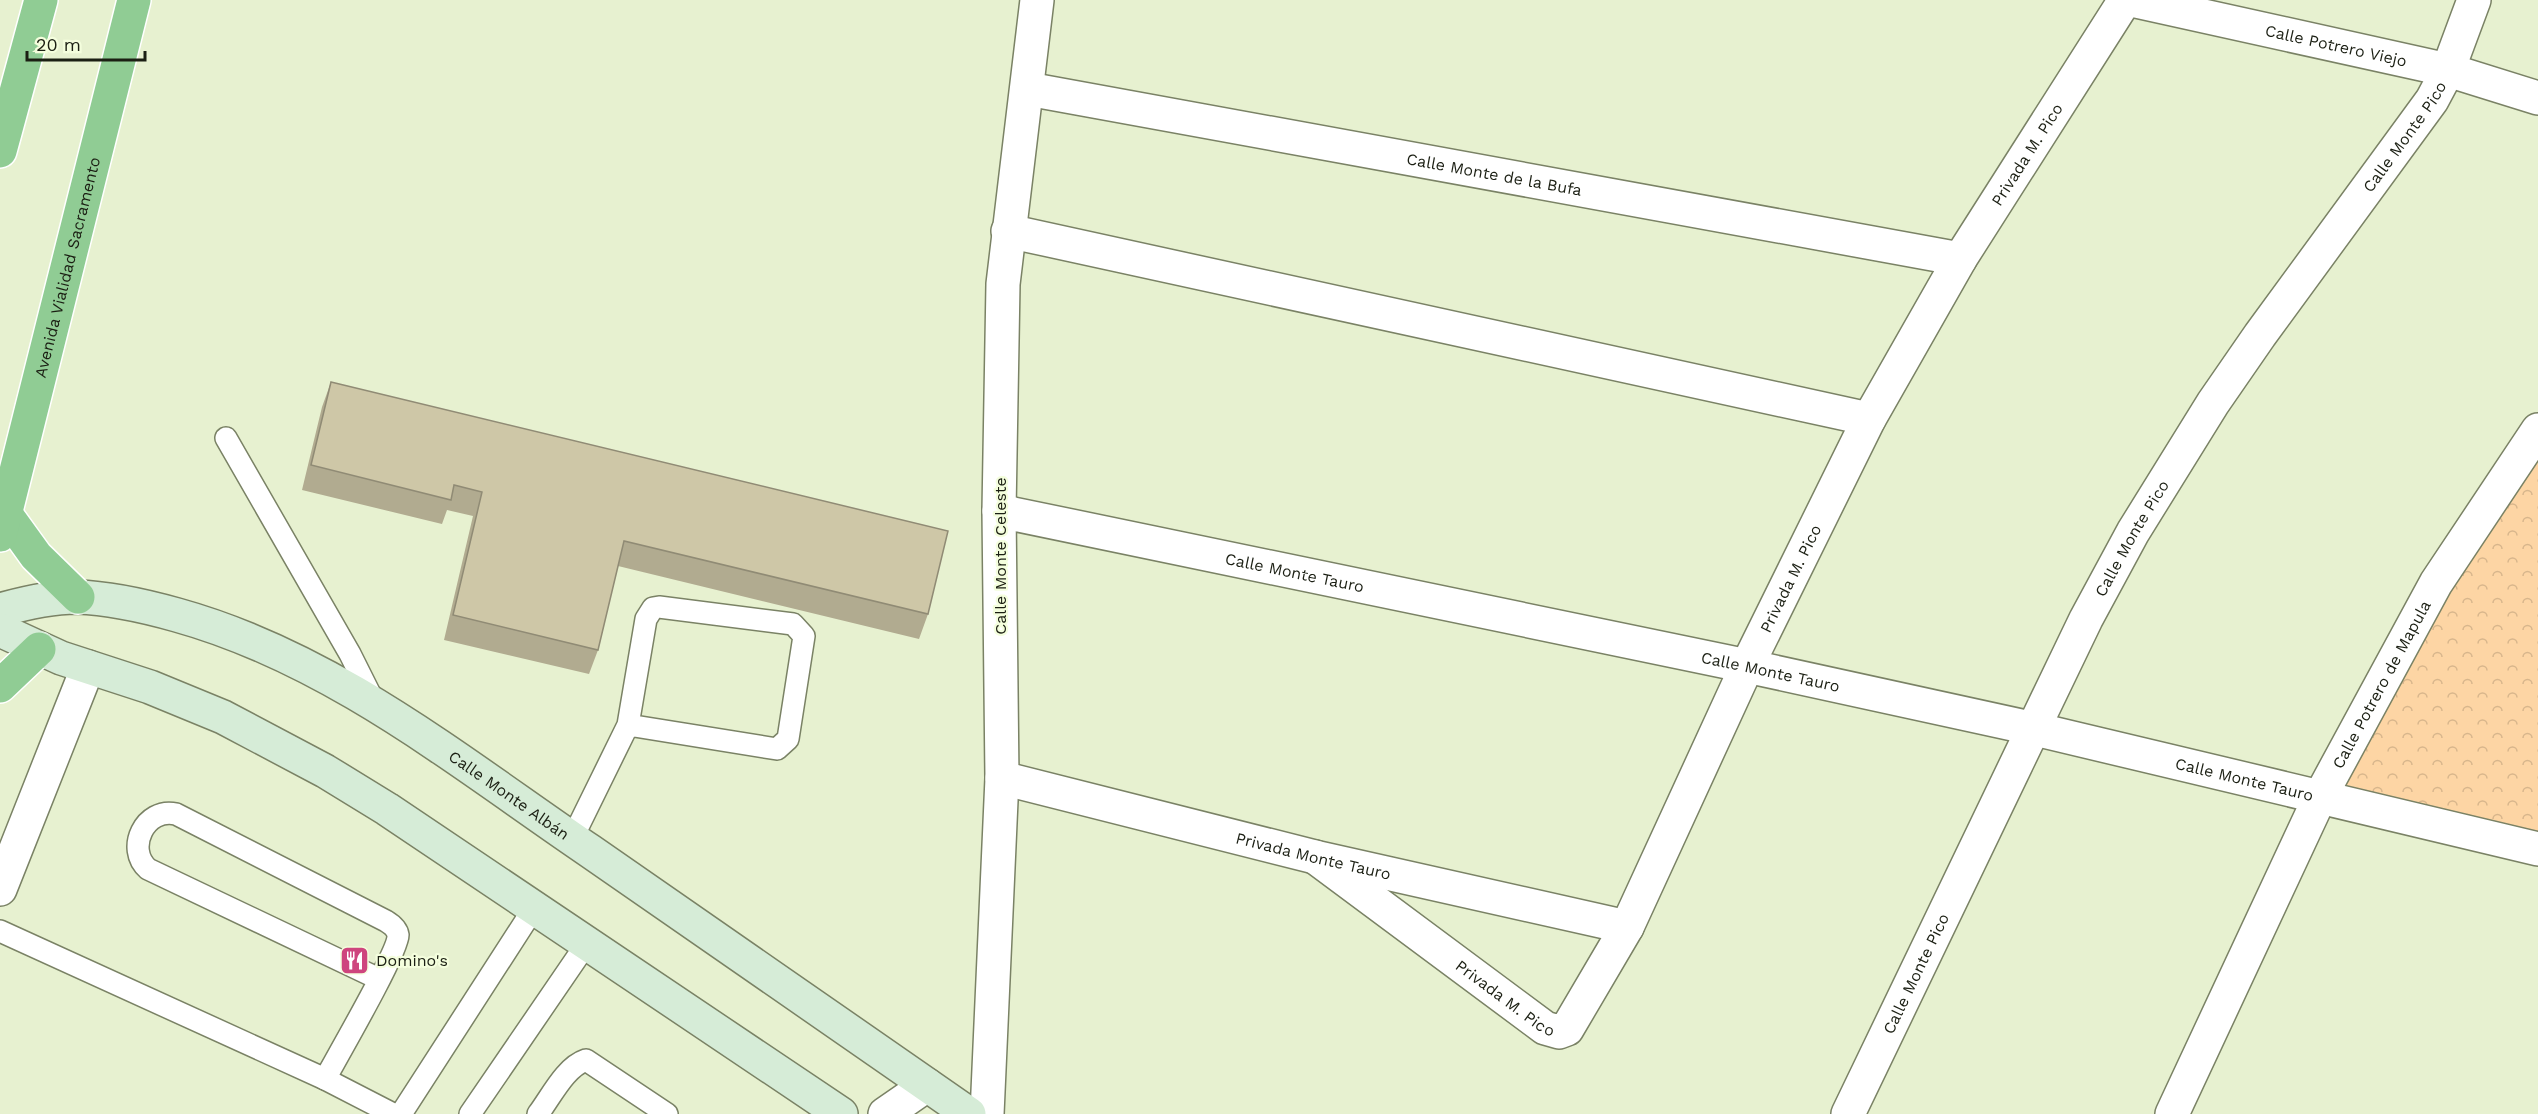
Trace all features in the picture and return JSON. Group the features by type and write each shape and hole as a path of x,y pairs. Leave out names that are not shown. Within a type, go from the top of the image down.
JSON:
{"highway":[{"path":"0,151 41,0"},
{"name":"Avenida Vialidad Sacramento","path":"3,524 134,0"},
{"path":"3,524 78,597"},
{"path":"0,686 39,649"}],"main road":[{"name":"Calle Monte Albán","path":"0,610 30,602 78,597 159,610 209,624 266,646 321,673 375,705 572,839 969,1114"},
{"path":"0,630 39,649 183,700 278,745 387,809 841,1114"}],"street":[{"name":"Calle Monte Celeste","path":"987,1114 1002,778 999,511 1001,331 1008,231 1028,89 1037,0"},
{"name":"Privada M. Pico","path":"1315,857 1552,1031 1567,1029 1627,927 1747,666 1869,420 1960,259 2125,0"},
{"name":"Calle Potrero Viejo","path":"2131,0 2202,8 2448,70 2538,98"},
{"name":"Calle Monte Pico","path":"1848,1114 2086,619 2162,483 2260,335 2412,130 2448,70 2474,0"},
{"name":"Calle Monte de la Bufa","path":"1028,89 1960,259"},
{"path":"1008,231 1869,420"},
{"name":"Calle Potrero de Mapula","path":"2172,1114 2320,797 2436,584 2538,430"},
{"name":"Calle Monte Tauro","path":"999,511 1747,666 2035,729 2538,849"},
{"path":"0,889 88,667"},
{"name":"Privada Monte Tauro","path":"1002,778 1315,857 1627,927"},
{"path":"885,1114 927,1085"}],"lane":[{"path":"226,438 350,654 375,705"},
{"path":"572,839 628,725 646,619 653,608 793,624 804,636 788,739 782,747 777,749 628,725"},
{"path":"325,1078 379,979 395,946 398,935 395,927 176,814 165,812 155,815 147,822 137,852 140,862 148,869 379,979"},
{"path":"401,1114 534,908"},
{"path":"0,931 325,1078 393,1114"},
{"path":"470,1114 587,943"},
{"path":"538,1114 577,1063 586,1060 667,1114"}],"green space":[{"path":"2538,424 2538,856 2305,808"}],"building":[{"path":"331,382 948,531 928,614 624,541 598,650 453,615 482,492 454,485 451,500 311,465"}],"place":[{"name":"Domino's","path":"355,960"}]}
